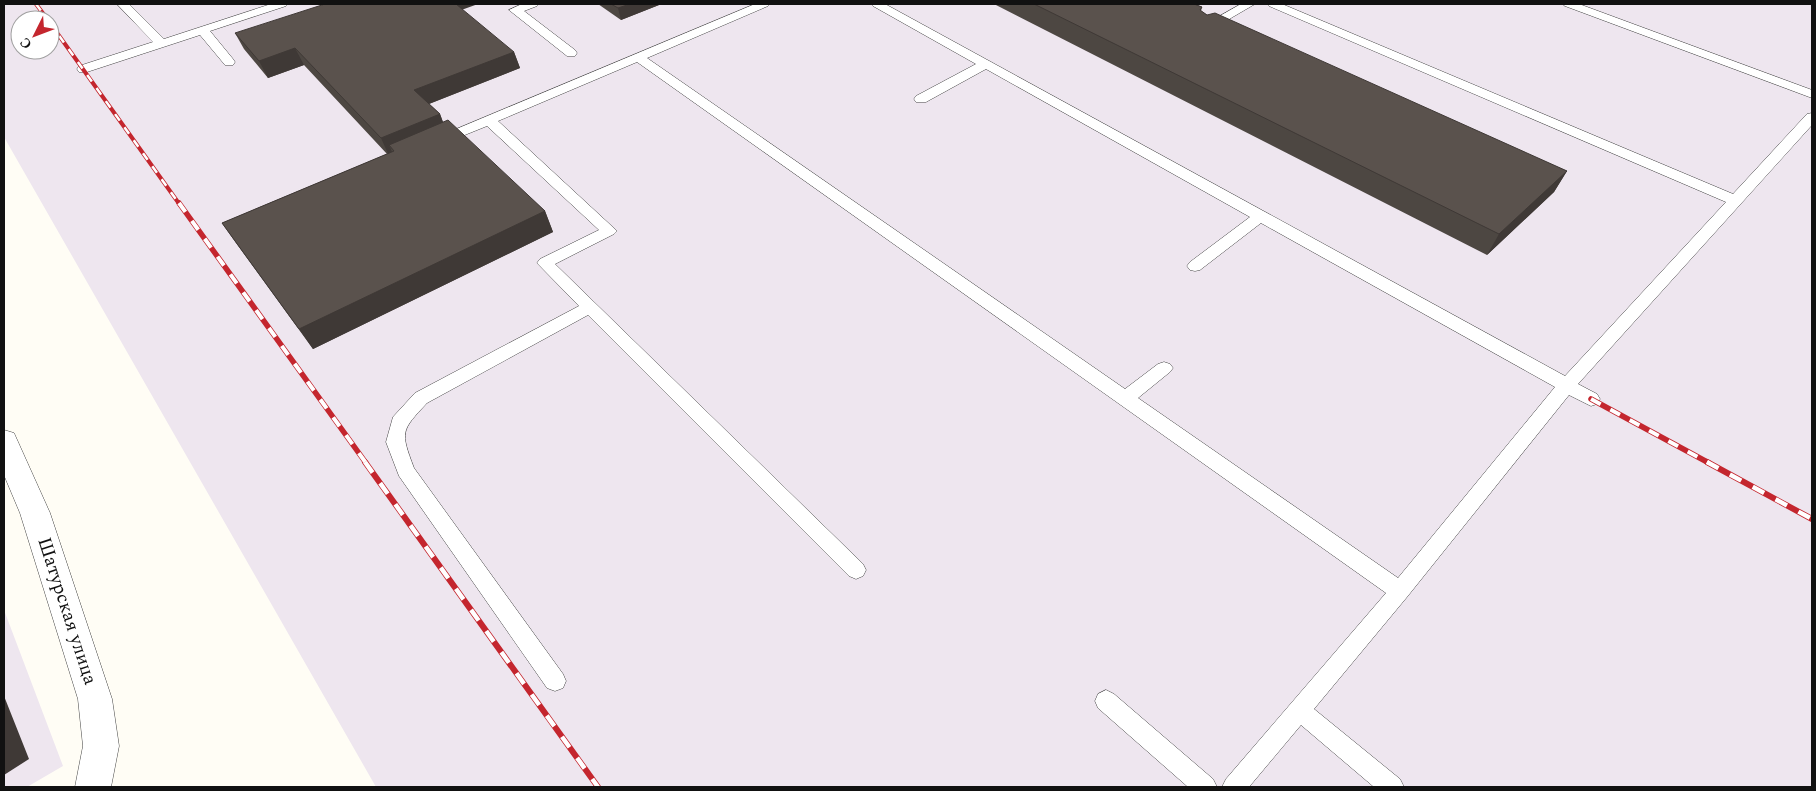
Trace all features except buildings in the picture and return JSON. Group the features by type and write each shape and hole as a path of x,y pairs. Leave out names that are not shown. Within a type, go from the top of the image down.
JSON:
{"street":[{"name":"Шатурская улица","path":"4,441 35,513 96,699 101,746 93,787"}],"lane":[{"path":"123,4 162,44"},
{"path":"83,70 281,4"},
{"path":"533,4 515,10 571,52"},
{"path":"426,146 764,4"},
{"path":"877,4 1591,399"},
{"path":"1203,30 1249,4"},
{"path":"1273,4 1737,201"},
{"path":"1569,4 1812,94"},
{"path":"203,30 229,62"},
{"path":"638,57 1400,591"},
{"path":"921,99 986,64"},
{"path":"1234,787 1400,591 1566,385 1737,201 1812,117"},
{"path":"489,120 609,230 545,263 856,570"},
{"path":"1195,266 1260,216"},
{"path":"555,681 406,471 395,442 399,422 421,398 590,308"},
{"path":"1125,398 1164,368"},
{"path":"1106,701 1205,787"},
{"path":"1299,710 1392,787"}],"shaded area":[{"path":"4,4 1812,4 1812,787 376,787 4,137"},
{"path":"4,610 63,766 27,787 4,787"}],"railway":[{"path":"36,4 40,10"},
{"path":"60,37 180,205"},
{"path":"179,203 366,463"},
{"path":"1591,399 1709,463"},
{"path":"365,462 598,787"},
{"path":"1707,462 1812,519"}]}
